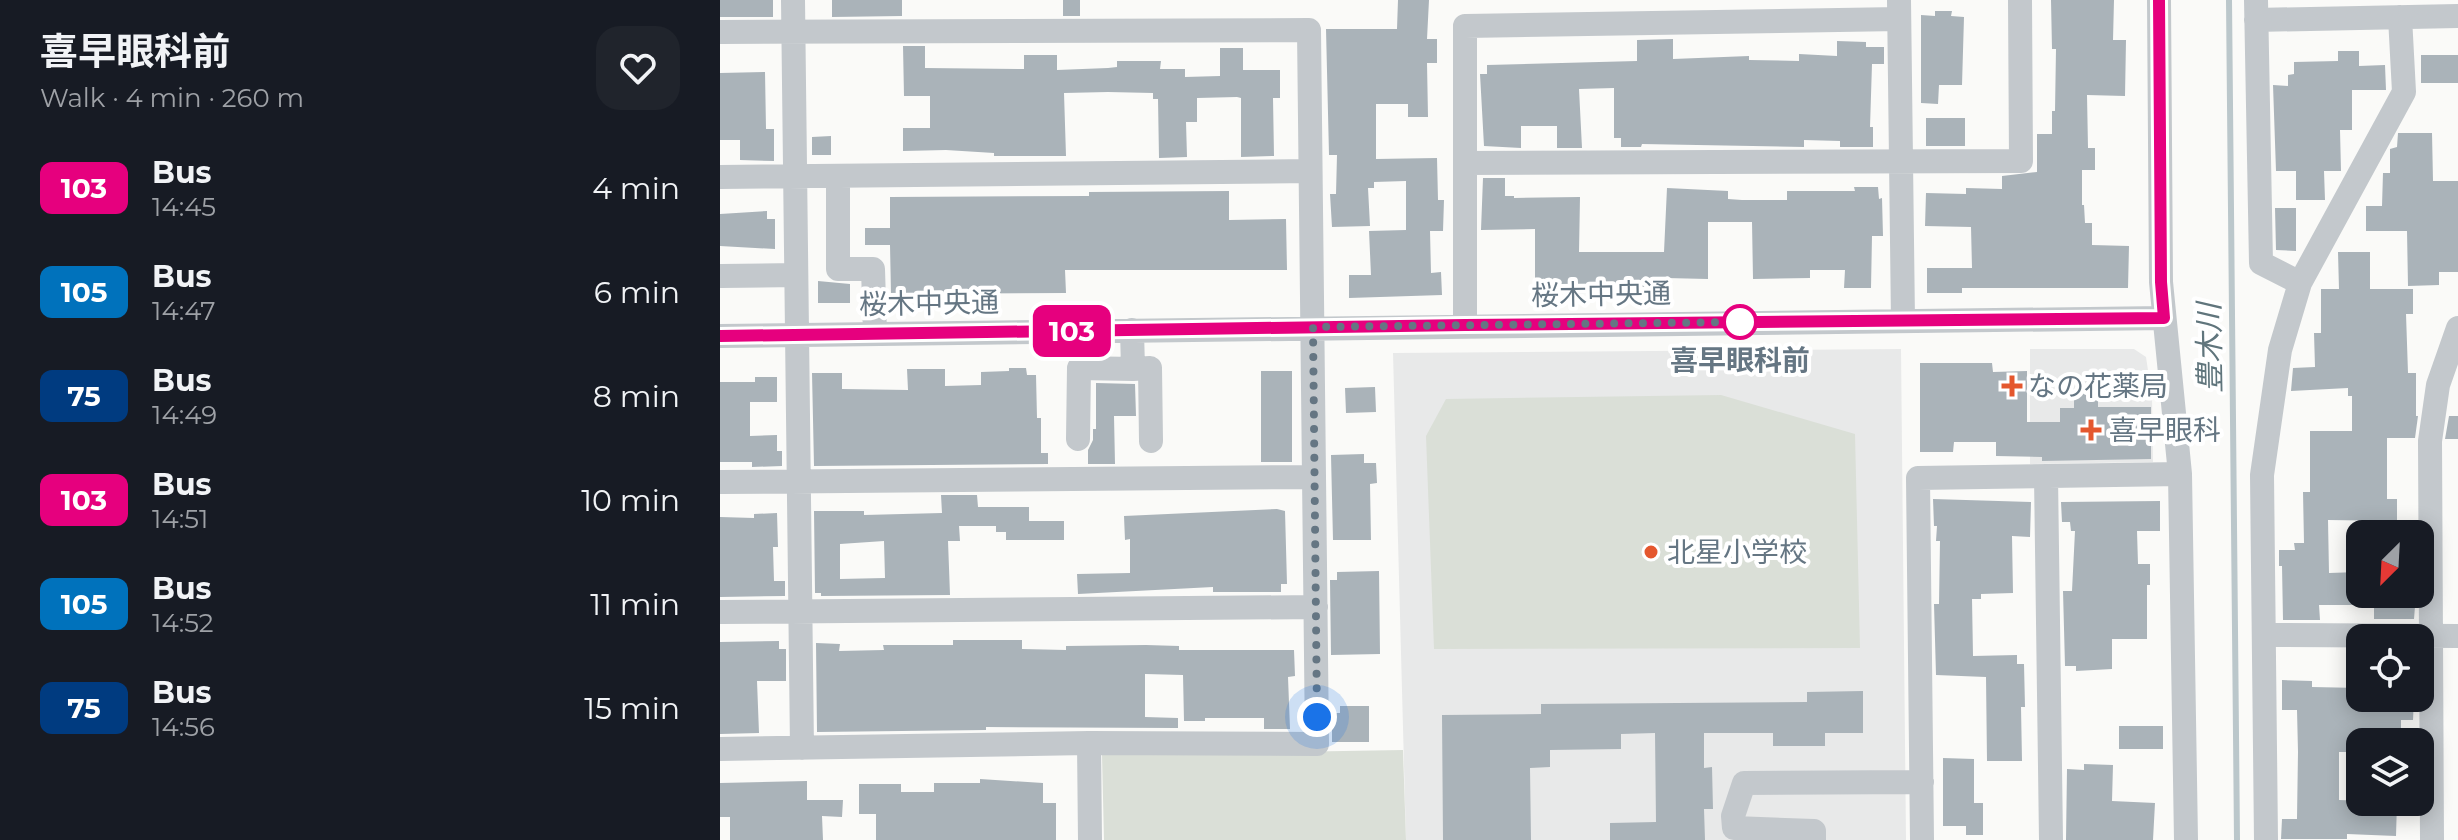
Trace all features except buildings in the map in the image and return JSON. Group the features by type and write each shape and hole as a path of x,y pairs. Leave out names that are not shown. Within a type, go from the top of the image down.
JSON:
{"street":[{"path":"793,0 802,748"},
{"path":"1465,163 2021,161 2020,0"},
{"path":"2159,0 2161,282 2180,474 2186,840"},
{"path":"1465,325 1465,26 1899,10 1903,321"},
{"path":"2300,283 2261,263 2256,10 2400,17 2458,16"},
{"path":"2266,840 2262,475 2280,350 2300,283 2404,92 2400,17"},
{"path":"720,32 1309,30 1317,744 1089,743 720,749"},
{"path":"720,177 1310,171"},
{"path":"838,177 838,269 873,269 875,334"},
{"path":"721,276 796,275"},
{"name":"桜木中央通","path":"720,336 2164,318"},
{"path":"2432,624 2430,441 2438,385 2458,328"},
{"path":"1132,330 1133,369"},
{"path":"1078,439 1079,368 1150,368 1151,441"},
{"path":"1922,840 1918,478 2180,474"},
{"path":"2046,476 2051,840"},
{"path":"720,482 1314,477"},
{"path":"720,612 1316,607"},
{"path":"2264,635 2346,635"},
{"path":"2434,636 2458,636"},
{"path":"2432,712 2432,840"},
{"path":"1089,743 1090,840"},
{"path":"1814,840 1814,831 1734,828 1733,816 1744,783 1922,782"}],"shaded area":[{"name":"北星小学校","path":"1901,349 1906,840 1406,840 1393,353"},
{"name":"喜早眼科","path":"2030,349 2134,349 2146,357 2152,397 2153,462 2030,464"},
{"path":"1721,395 1855,434 1860,648 1434,649 1426,436 1446,399"},
{"path":"1403,750 1406,840 1104,840 1102,755"}],"waterway":[{"name":"豊木川","path":"2229,0 2237,840"}],"bus line":[{"name":"103","path":"720,336 2164,318 2161,282 2159,0"}],"place":[{"name":"喜早眼科前","path":"1740,322"},
{"name":"なの花薬局","path":"2012,386"},
{"name":"喜早眼科","path":"2091,430"},
{"name":"北星小学校","path":"1651,552"}],"route":[{"path":"1317,717 1313,327 1740,322"}]}
